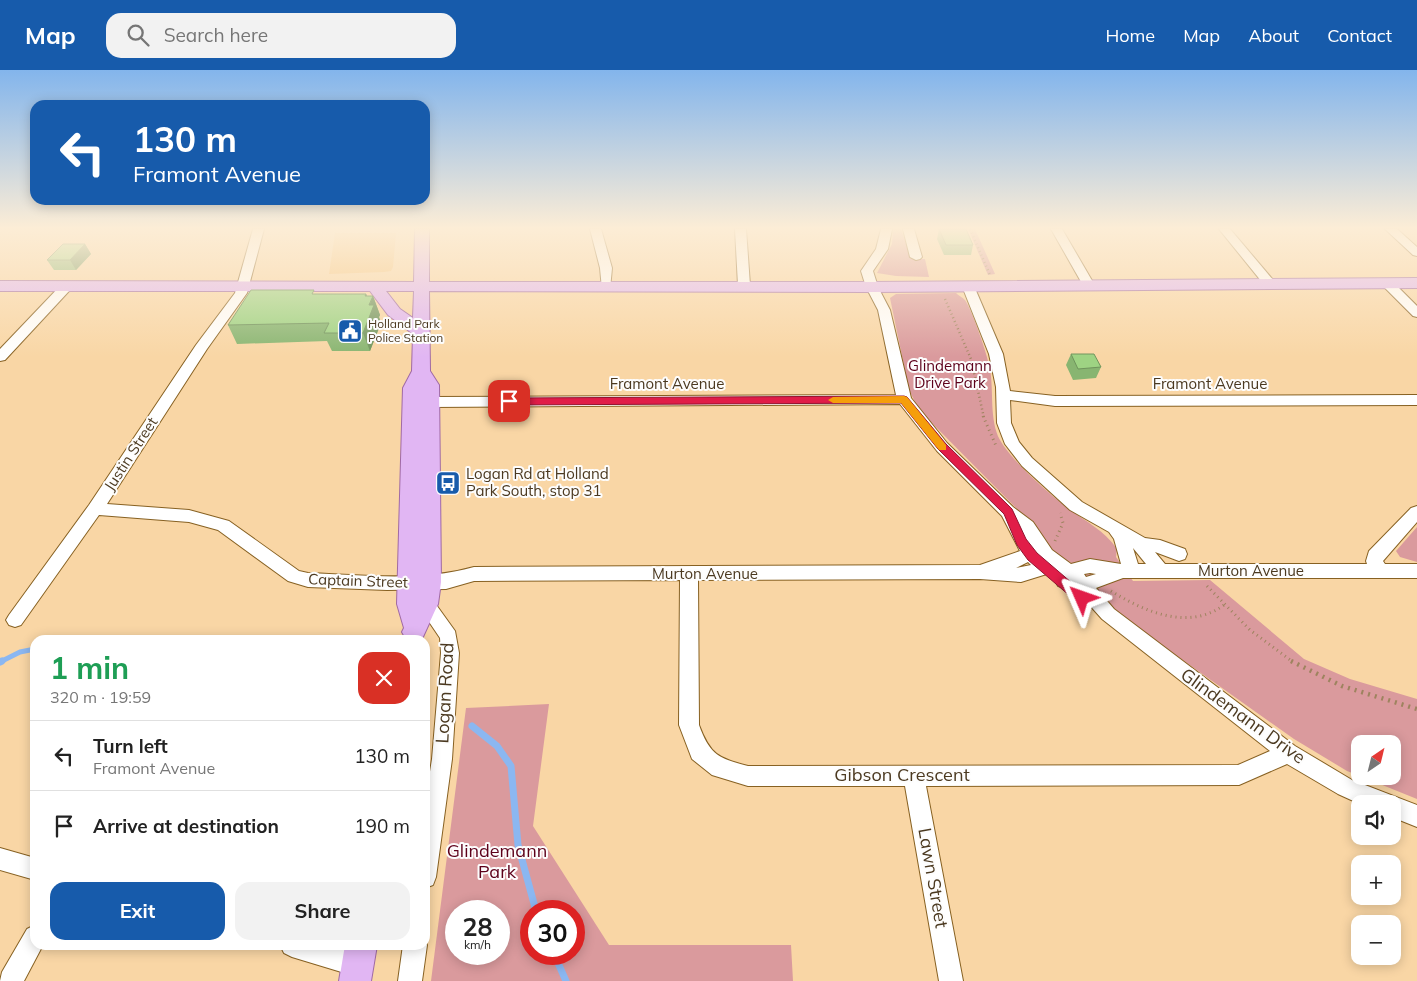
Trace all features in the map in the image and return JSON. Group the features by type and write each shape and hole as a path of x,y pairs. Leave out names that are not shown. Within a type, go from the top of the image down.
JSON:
{"main road":[{"path":"422,272 421,371 412,388 422,590"},
{"path":"0,286 422,287 744,285 872,287 1417,283"},
{"path":"375,287 394,312 421,332"},
{"path":"413,633 422,590 430,402 430,385 421,371"}],"street":[{"name":"Justin Street","path":"15,620 95,509 244,286 248,272"},
{"path":"606,272 606,286"},
{"path":"743,272 744,285"},
{"path":"867,272 872,287"},
{"path":"1081,272 1088,284"},
{"path":"1260,272 1270,284"},
{"path":"1387,284 1417,313"},
{"path":"968,286 996,354 1004,395 1005,427 1012,444 1022,456 1076,506 1142,544 1160,546 1178,554"},
{"path":"0,357 66,287"},
{"name":"Glindemann Drive","path":"872,287 884,310 904,399 942,447 1007,511 1028,528 1046,563"},
{"name":"Framont Avenue","path":"1004,395 1056,401 1417,400"},
{"name":"Framont Avenue","path":"430,402 904,399"},
{"name":"Captain Street","path":"95,509 189,516 223,525 294,576 308,580 422,590"},
{"name":"Glindemann Drive","path":"1007,511 1021,541 1030,554 1066,576 1086,601 1108,614 1220,702 1288,752 1345,787 1364,795"},
{"path":"1380,571 1374,561 1375,556 1417,512"},
{"path":"1112,526 1120,534 1128,571"},
{"path":"1142,544 1160,571"},
{"name":"Murton Avenue","path":"980,572 1008,564 1030,554"},
{"name":"Murton Avenue","path":"422,590 474,574 980,572 1021,575 1046,563"},
{"name":"Murton Avenue","path":"1066,576 1090,566 1128,571 1417,571"},
{"name":"Murton Avenue","path":"1083,585 1128,571"},
{"name":"Gibson Crescent","path":"689,574 689,725 699,752 719,768 748,776 1239,775 1288,752"},
{"path":"1066,576 1083,585"},
{"name":"Glindemann Drive","path":"1083,585 1108,614"},
{"name":"Logan Road","path":"422,590 449,636 450,653 442,758 430,842"},
{"name":"Lawn Street","path":"914,775 951,981"},
{"path":"1401,810 1417,816"},
{"path":"0,858 30,867"},
{"path":"11,981 30,946"},
{"path":"309,950 358,964"},
{"path":"410,981 414,950"}],"path":[{"path":"987,272 992,285"},
{"path":"1197,571 1203,582 1224,605 1298,666 1350,689 1417,709"},
{"path":"1108,588 1132,604 1159,615 1204,616 1216,612 1224,605"}],"shaded area":[{"path":"329,272 387,272 384,272 329,274"}],"green space":[{"path":"928,272 929,277 896,276 877,273"},
{"path":"986,272 994,272 995,274 988,275"},
{"name":"Glindemann Drive Park","path":"956,293 965,300 972,313 990,369 994,424 1000,440 1031,476 1112,542 1117,549 1116,557 1133,581 1210,580 1304,659 1350,679 1417,699 1417,799 1382,785 1401,785 1401,735 1351,735 1351,773 1347,771 1294,739 1115,612 1101,593 1070,562 1059,559 1027,519 919,410 909,390 890,298 896,294"},
{"path":"1417,527 1417,562 1400,557 1396,551"},
{"name":"Glindemann Park","path":"549,704 533,826 580,900 520,900 520,965 585,965 585,907 609,945 791,945 793,981 431,981 466,708"}],"building":[{"path":"251,290 314,290 312,294 366,294 365,296 373,296 369,305 374,305 363,333 324,333 329,323 228,325"},
{"path":"1071,354 1094,354 1101,367 1078,369"}],"waterway":[{"path":"0,662 20,652 30,650"},
{"path":"472,726 497,746 511,766 518,845 533,900"},
{"path":"559,965 566,981"}],"slow traffic":[{"path":"833,400 904,399 918,419 943,448"}],"place":[{"name":"Holland Park Police Station","path":"350,331"},
{"name":"Logan Rd at Holland Park South, stop 31","path":"448,483"}],"route":[{"path":"509,401 904,399 942,447 1008,512 1021,541 1040,564 1047,571 1065,582 1082,598"}]}
